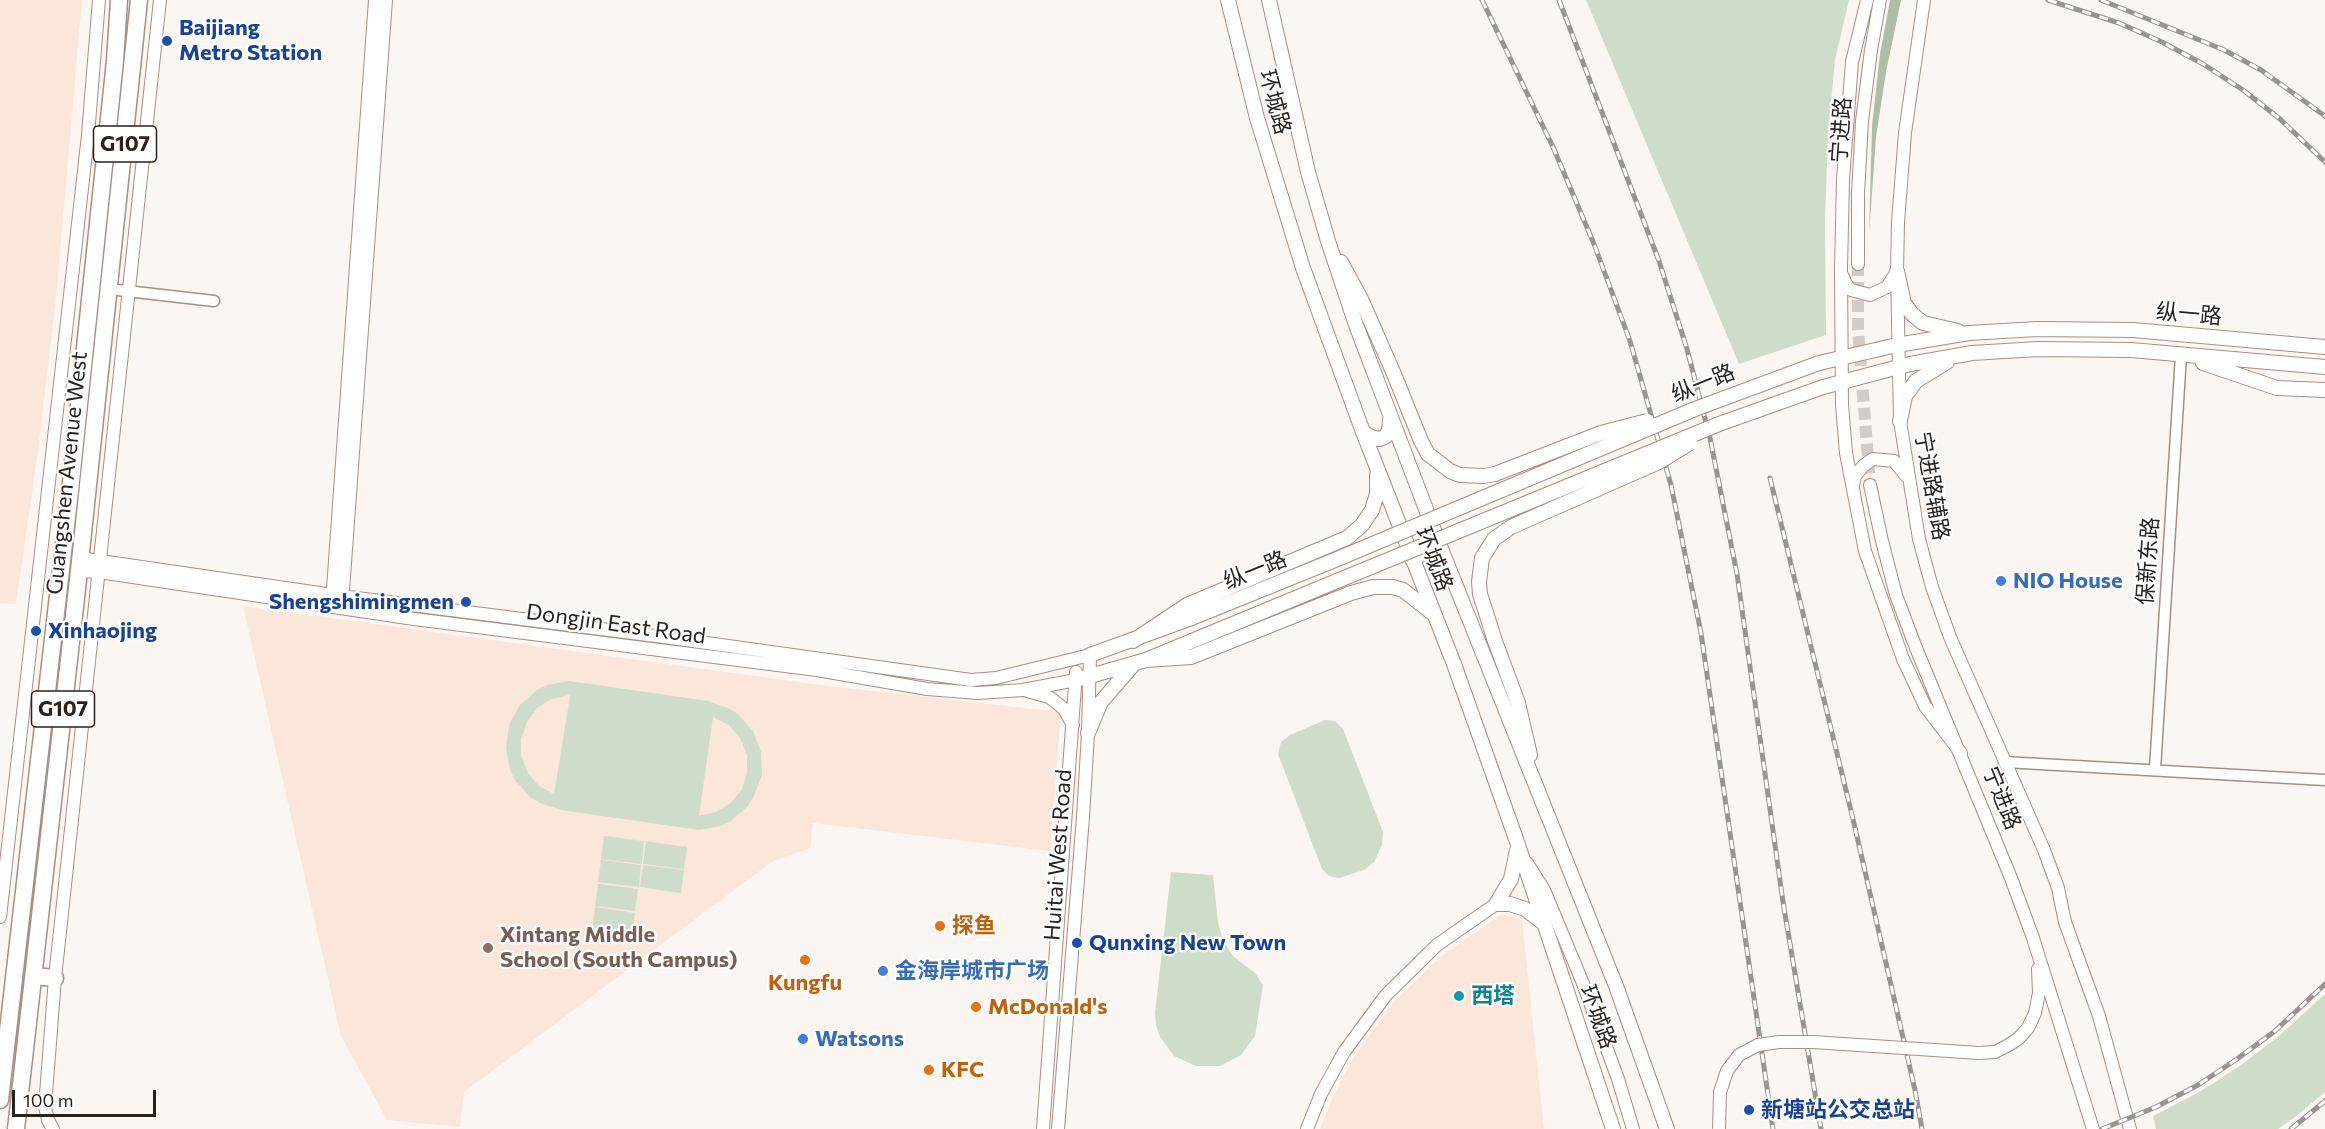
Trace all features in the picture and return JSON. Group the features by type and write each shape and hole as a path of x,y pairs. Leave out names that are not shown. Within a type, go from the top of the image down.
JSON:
{"highway":[{"name":"Guangshen Avenue West","path":"0,1100 95,258 119,0"},
{"name":"Guangshen Avenue West","path":"16,1129 80,565 139,0"},
{"path":"0,1002 18,936"},
{"path":"34,976 55,978"}],"main road":[{"name":"环城路","path":"1228,0 1278,193 1363,432 1454,664 1516,839 1613,1129"},
{"path":"1269,0 1308,172 1328,241 1362,299 1428,454 1449,471 1472,476 1495,474 1601,434 1695,409"},
{"name":"环城路","path":"1328,241 1390,419 1616,986 1667,1129"},
{"path":"1897,271 1904,303 1911,314 1923,323 1936,328 1969,333"},
{"name":"纵一路","path":"1133,641 1330,562 1754,385 1819,363 1897,345 1969,333 2037,329 2101,328 2325,346"},
{"name":"纵一路","path":"1139,663 1719,424 1823,387 1898,367 1972,353 2069,348 2325,367"},
{"path":"1900,421 1905,396 1916,381 1948,361 1972,353"},
{"path":"2181,355 2277,388 2325,390"},
{"path":"1363,432 1380,439 1386,436 1390,419"},
{"path":"1537,789 1524,726 1482,600 1479,582 1482,558 1494,539 1511,527 1659,462 1719,424"},
{"path":"1133,641 1187,605 1347,538 1368,518 1377,494 1377,467"},
{"path":"1332,545 1347,552 1354,561 1357,577 1351,593"},
{"path":"1412,559 1440,546"},
{"path":"1088,733 1101,702 1139,663 1191,657 1351,593 1373,587 1393,587 1411,595 1433,613"},
{"name":"Dongjin East Road","path":"1090,655 1133,641"},
{"name":"Dongjin East Road","path":"1076,680 1139,663"},
{"path":"1496,904 1507,888 1514,870 1516,839"},
{"path":"1496,904 1509,904 1525,909 1543,923"}],"street":[{"path":"0,917 88,135 99,0"},
{"path":"53,1129 45,1107 55,978 160,0"},
{"path":"337,602 375,0"},
{"path":"337,602 386,0"},
{"path":"1867,0 1858,33 1849,92 1842,200 1842,382 1846,453 1865,551 1903,659 1925,706 1960,753"},
{"name":"宁进路","path":"1858,264 1858,193 1862,121 1880,0"},
{"name":"宁进路辅路","path":"1924,0 1905,133 1897,271 1900,421 1908,480 1919,538 1932,587 1950,637 2044,850 2058,888 2066,922 2100,1016 2130,1129"},
{"path":"74,256 95,258"},
{"path":"1841,269 1842,278 1851,290 1870,295 1887,287 1897,271"},
{"path":"109,289 214,302"},
{"name":"保新东路","path":"2155,769 2181,355"},
{"path":"1852,490 1855,476 1873,459 1894,461 1908,480"},
{"name":"宁进路","path":"1870,485 1896,595 2012,878 2093,1129"},
{"name":"Dongjin East Road","path":"80,565 100,566 817,670 927,689 978,693 1023,690 1076,680"},
{"name":"Dongjin East Road","path":"337,602 664,637 971,680 996,678 1090,655"},
{"name":"Huitai West Road","path":"1060,1126 1088,733 1090,655"},
{"name":"Huitai West Road","path":"1041,1129 1048,1069 1076,660"},
{"path":"1023,690 1039,693 1057,703 1064,709 1073,726"},
{"path":"2004,762 2325,780"},
{"path":"1521,855 1544,890 1582,981 1618,1079 1633,1129"},
{"path":"1307,1129 1321,1094 1344,1052 1386,994 1437,945 1496,904"},
{"path":"1719,1129 1720,1092 1727,1071 1739,1055 1758,1045 1779,1042 1812,1042 1979,1053 1995,1052 2018,1039 2028,1028 2035,1013 2038,982 2033,938"},
{"path":"1048,1069 1063,1070"}],"shaded area":[{"path":"0,0 82,0 56,298 38,451 16,604 0,603"},
{"name":"Xintang Middle School (South Campus)","path":"243,606 828,686 1061,712 1050,851 813,823 810,848 773,861 464,1092 460,1127 387,1120 341,1036"},
{"path":"1502,914 1522,920 1544,1129 1320,1129 1353,1058 1394,1002 1444,954"}],"green space":[{"path":"1586,0 1849,0 1835,60 1828,134 1825,222 1826,335 1739,364"},
{"path":"1890,0 1901,0 1886,72 1876,137 1869,235 1872,126 1880,54"},
{"path":"569,681 708,701 728,708 738,714 753,731 761,752 762,775 754,796 748,806 731,821 721,826 699,830 561,810 540,803 530,797 515,780 510,770 506,748 509,725 520,705 537,690 547,685","holes":["570,696 554,794 539,786 528,773 521,756 521,739 527,722 537,708 552,699","713,717 729,725 740,738 747,755 747,773 742,789 731,803 716,812 699,816"]},
{"path":"1325,720 1335,721 1343,729 1383,832 1382,845 1374,862 1364,870 1339,878 1329,876 1322,869 1278,754 1281,742 1290,735"},
{"path":"604,836 644,841 642,864 601,859"},
{"path":"646,841 687,847 684,869 643,864"},
{"path":"601,860 641,865 639,887 598,882"},
{"path":"643,865 684,870 681,893 640,887"},
{"path":"1171,872 1213,875 1218,922 1223,940 1233,956 1255,973 1263,985 1255,1036 1241,1055 1220,1066 1196,1066 1174,1056 1160,1037 1156,1025 1155,1013"},
{"path":"598,884 638,889 635,911 595,906"},
{"path":"595,907 635,913 632,935 592,930"},
{"path":"2325,994 2325,1092 2295,1117 2278,1129 2156,1129 2153,1116 2201,1091 2241,1065 2279,1036"}],"tunnel":[{"path":"1858,264 1858,329 1870,485"}],"railway":[{"path":"1482,0 1553,147 1594,244 1630,341 1671,485 1701,633 1773,1129"},
{"path":"1559,0 1659,261 1687,349 1710,438 1737,574 1783,902 1821,1129"},
{"path":"2048,0 2119,23 2203,64 2243,90 2280,119 2325,162"},
{"path":"2101,0 2224,50 2261,70 2325,116"},
{"path":"1770,478 1853,819 1922,1129"},
{"path":"2102,1129 2156,1107 2198,1085 2275,1031 2325,984"},
{"path":"2291,1129 2325,1101"}],"place":[{"name":"Baijiang Metro Station","path":"167,41"},
{"name":"NIO House","path":"2001,581"},
{"name":"Shengshimingmen","path":"466,602"},
{"name":"Xinhaojing","path":"36,631"},
{"name":"探鱼","path":"940,926"},
{"name":"Qunxing New Town","path":"1077,943"},
{"name":"Xintang Middle School (South Campus)","path":"488,948"},
{"name":"Kungfu","path":"805,960"},
{"name":"金海岸城市广场","path":"883,971"},
{"name":"西塔","path":"1459,996"},
{"name":"McDonald's","path":"976,1007"},
{"name":"Watsons","path":"803,1039"},
{"name":"KFC","path":"929,1070"},
{"name":"新塘站公交总站","path":"1749,1110"}]}
